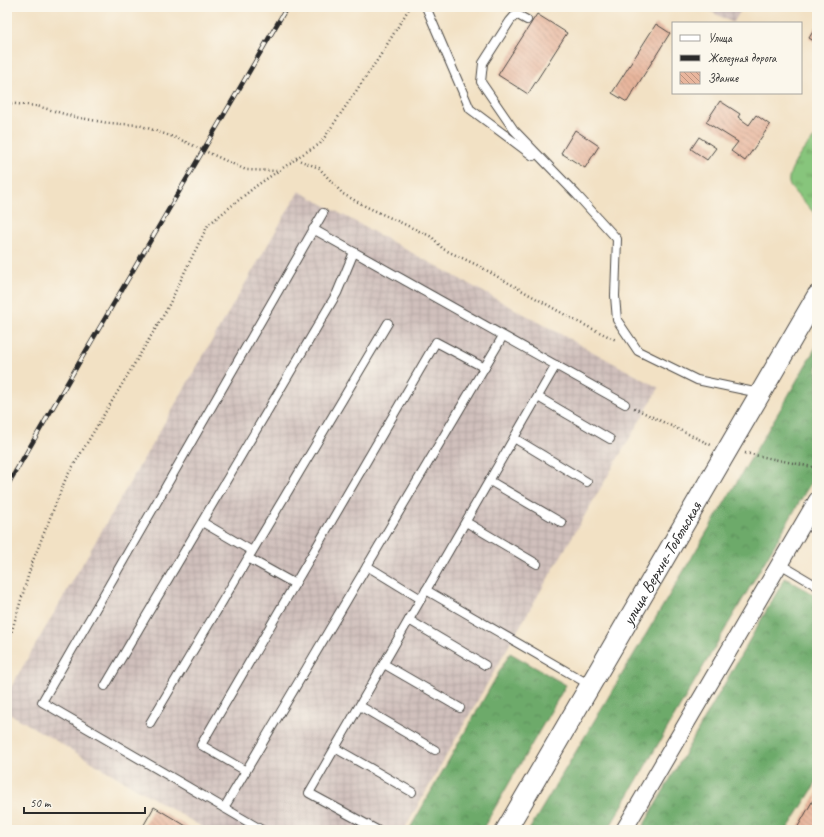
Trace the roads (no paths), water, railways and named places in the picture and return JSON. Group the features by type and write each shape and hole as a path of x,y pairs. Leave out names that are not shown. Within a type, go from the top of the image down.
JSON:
{"street":[{"name":"улица Верхне-Тобольская","path":"506,830 817,296"},
{"path":"624,830 817,500"}],"lane":[{"path":"426,7 470,109 552,169"},
{"path":"527,20 516,14 510,21 482,63 481,82 514,130 617,239 615,296 617,320 638,351 697,380 760,393"},
{"path":"262,830 42,702 323,213"},
{"path":"313,229 625,404"},
{"path":"105,686 337,293 354,252"},
{"path":"150,723 388,324"},
{"path":"224,808 504,336"},
{"path":"246,771 201,745 436,342 485,368"},
{"path":"377,830 309,793 556,366"},
{"path":"538,397 610,439"},
{"path":"514,438 588,482"},
{"path":"490,481 562,523"},
{"path":"202,522 295,584"},
{"path":"466,522 537,564"},
{"path":"780,564 817,586"},
{"path":"367,566 422,599"},
{"path":"426,590 590,685"},
{"path":"410,620 485,665"},
{"path":"384,664 460,708"},
{"path":"360,706 434,750"},
{"path":"335,748 412,792"}],"railway":[{"path":"7,486 287,7"}]}
